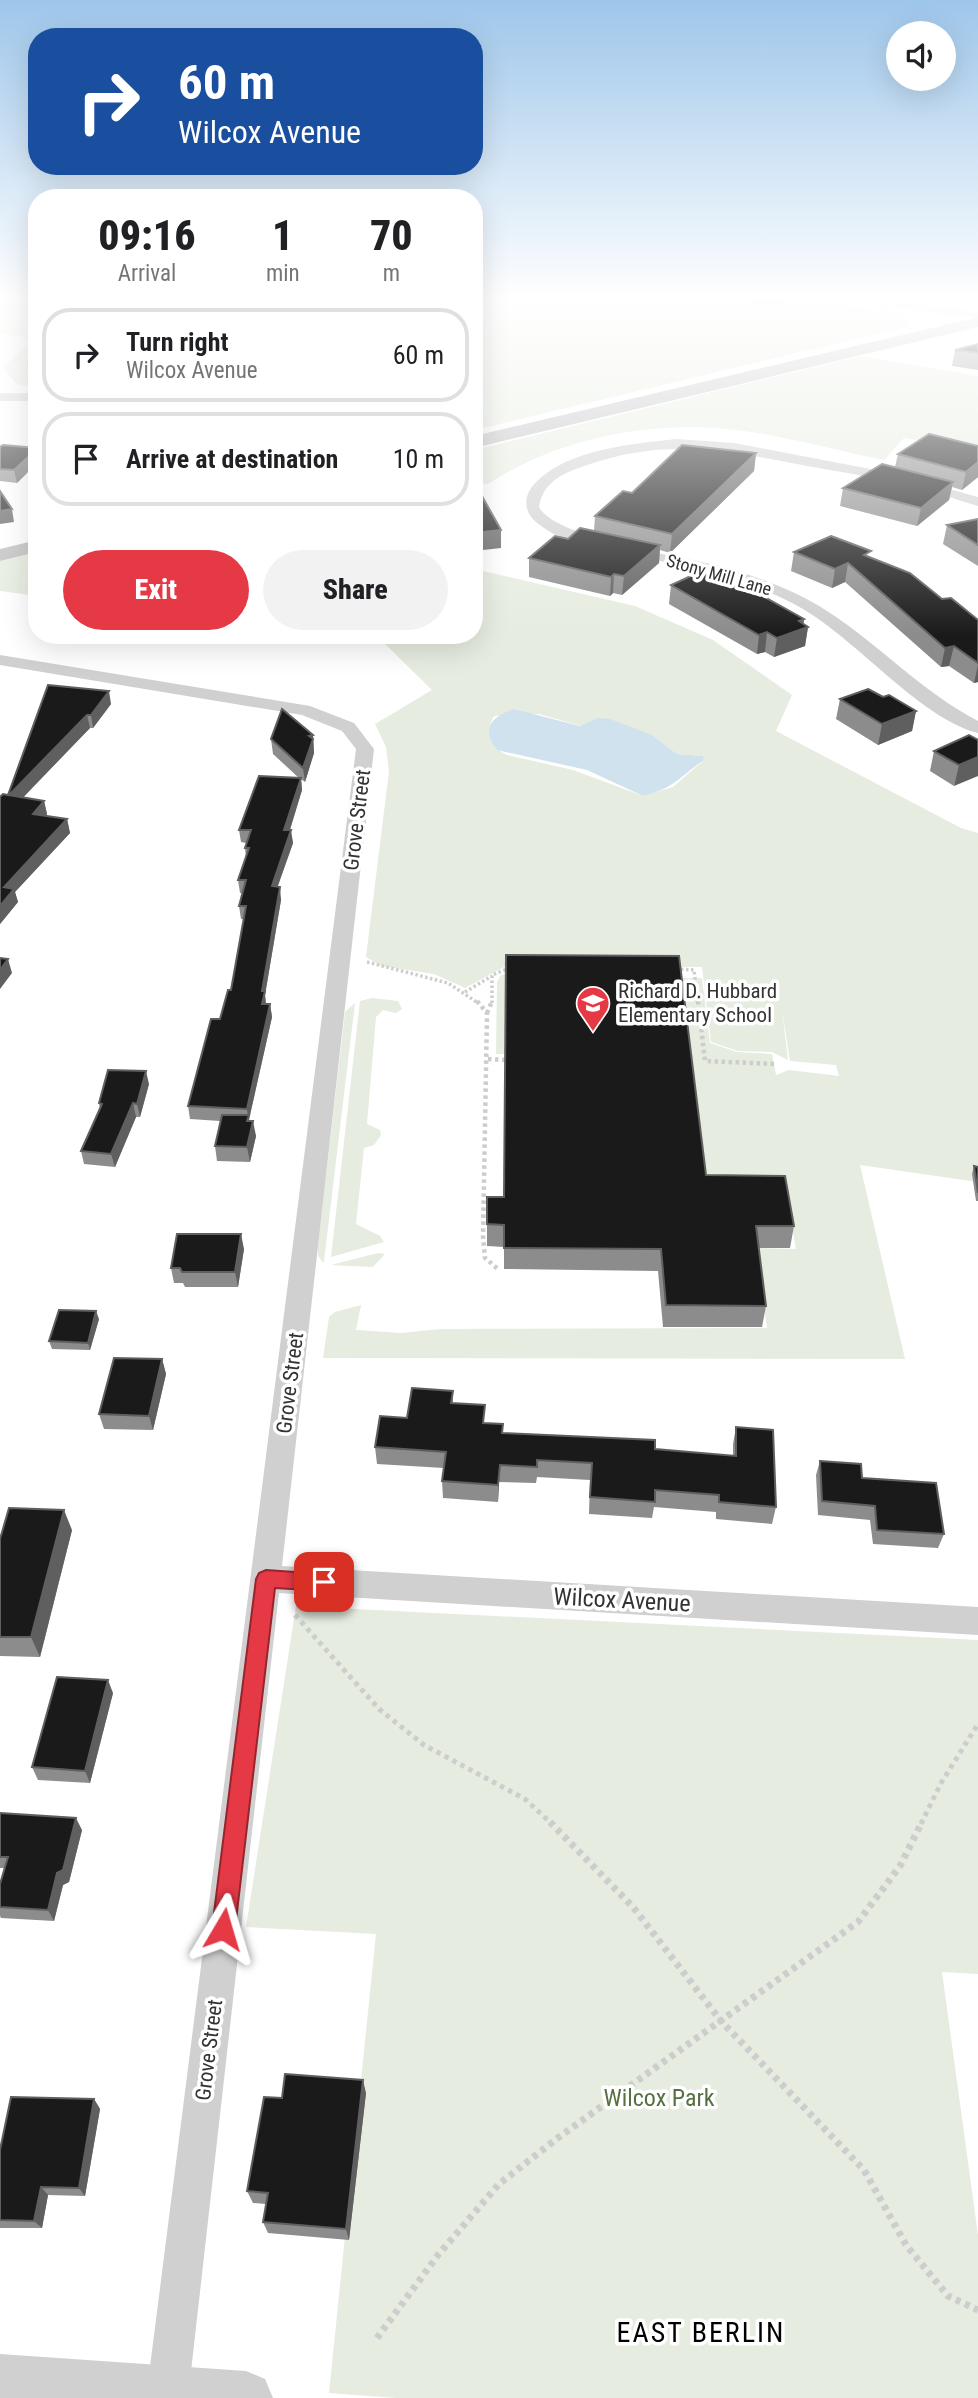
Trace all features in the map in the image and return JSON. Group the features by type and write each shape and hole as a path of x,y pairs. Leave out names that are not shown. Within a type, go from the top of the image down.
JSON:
{"main road":[{"path":"483,440 600,412"},
{"path":"0,555 28,548"}],"street":[{"name":"Stony Mill Lane","path":"978,502 913,481 716,445 675,442 642,446 558,470 540,482 532,496 532,508 542,520 569,535 753,582 799,601 858,639 914,688 978,728"},
{"name":"Grove Street","path":"0,660 304,710 332,718 349,728 361,738 365,749 167,2395"},
{"name":"Wilcox Avenue","path":"266,1579 978,1621"},
{"path":"0,2381 167,2395 246,2398"}],"path":[{"path":"367,962 433,976 465,992 487,1013"},
{"path":"465,992 492,975 508,968 519,968"},
{"path":"671,969 694,970 705,1061 776,1064"},
{"path":"492,975 492,1002 487,1013 483,1236 485,1258 498,1269"},
{"path":"488,1059 505,1059"},
{"path":"295,1615 379,1709 424,1745 524,1799 571,1841 633,1907 721,2021 864,2170 906,2245 948,2296 978,2309"},
{"path":"377,2338 438,2255 499,2184 559,2137 858,1922 900,1866 941,1783 978,1724"}],"green space":[{"path":"483,412 550,412 483,428"},
{"path":"631,412 978,412 978,450 904,438 884,460 747,431 696,427 665,428 634,431 572,445 514,468 488,484 483,484 483,448"},
{"path":"28,554 28,595 0,591 0,561"},
{"path":"483,571 635,606 713,640 792,695 776,731 961,828 978,833 978,1182 860,1165 905,1359 323,1358 329,1317 335,1312 361,1305 356,1330 401,1333 440,1329 767,1328 755,1248 796,1249 787,1198 706,1197 680,978 702,978 710,1043 737,1052 772,1054 776,1075 789,1070 839,1076 836,1065 790,1061 782,1010 788,1060 772,1052 738,1051 711,1042 702,967 506,966 465,988 434,974 381,966 366,957 389,771 386,747 375,724 432,690 385,644 483,644","holes":["539,714 581,726 652,735 677,754 702,756 704,760 673,787 643,796 573,770 507,755 493,744 490,728 494,716"]},
{"path":"515,972 548,977 506,976 505,1054 496,1054 497,982 501,975"},
{"path":"372,998 398,1001 402,1009 396,1013 383,1010 376,1017 367,1124 380,1130 381,1135 374,1145 364,1148 356,1224 380,1236 384,1242 331,1257 360,1001"},
{"path":"355,1003 323,1263 318,1255 318,1245 345,1012"},
{"path":"378,1253 385,1254 373,1267 331,1265"},
{"name":"Wilcox Park","path":"296,1606 978,1640 978,1974 942,1972 978,2235 978,2398 396,2398 329,2393 376,1934 246,1927"}],"water":[{"path":"514,709 580,726 598,718 610,719 652,735 677,754 703,756 704,760 670,786 643,796 587,770 497,750 489,735 491,724 494,719"}],"building":[{"path":"929,434 978,446 978,462 966,472 898,454"},
{"path":"682,445 756,453 672,534 595,516 623,491 632,493"},
{"path":"0,447 28,447 28,457 14,470 0,469"},
{"path":"882,464 953,482 921,508 843,488"},
{"path":"0,491 12,509 0,511"},
{"path":"483,498 501,530 483,532"},
{"path":"978,519 978,545 947,525"},
{"path":"580,528 660,545 624,576 614,574 611,577 529,558 555,536 568,539"},
{"path":"831,536 871,551 864,555 910,573 942,599 951,598 978,620 978,663 954,646 945,648 848,563 835,569 794,552"},
{"path":"695,574 708,575 736,587 743,585 804,619 799,621 808,627 777,638 767,632 759,635 671,585"},
{"path":"48,685 109,691 91,715 87,715 9,795 44,801 33,814 67,819 4,887 14,889 0,906 0,797 3,794 8,795"},
{"path":"868,689 883,697 889,695 916,711 882,724 840,699"},
{"path":"282,709 313,735 309,736 313,739 303,768 271,739"},
{"path":"969,735 978,740 978,757 959,765 934,751"},
{"path":"259,776 301,778 284,830 291,830 272,886 280,887 262,991 265,991 262,1004 270,1004 247,1109 188,1106 211,1019 220,1019 228,990 231,990 246,906 239,906 246,880 238,880 249,848 245,848 251,830 239,830"},
{"path":"506,955 679,956 706,1175 785,1176 794,1226 756,1226 766,1306 666,1305 661,1249 504,1248 504,1225 487,1224 487,1197 504,1197"},
{"path":"0,958 8,959 0,970"},
{"path":"108,1070 146,1071 137,1104 133,1103 111,1154 81,1151 102,1104 99,1103"},
{"path":"222,1115 249,1115 247,1121 253,1121 247,1147 215,1146"},
{"path":"974,1166 978,1167 978,1193"},
{"path":"177,1234 241,1234 235,1272 182,1272 180,1268 171,1268"},
{"path":"59,1310 96,1311 88,1343 49,1341"},
{"path":"114,1358 162,1359 149,1416 99,1414"},
{"path":"412,1388 453,1391 451,1403 485,1405 483,1423 503,1424 502,1433 655,1440 655,1449 736,1456 736,1427 773,1430 776,1507 719,1502 719,1495 655,1490 655,1502 590,1497 592,1463 537,1460 537,1467 500,1465 498,1485 442,1481 446,1452 375,1447 380,1416 407,1418"},
{"path":"820,1461 861,1464 862,1478 936,1483 944,1534 877,1530 875,1506 822,1501"},
{"path":"9,1508 64,1510 31,1637 0,1637 0,1539"},
{"path":"57,1677 108,1680 85,1771 32,1767"},
{"path":"0,1813 76,1818 63,1870 57,1873 48,1910 0,1907 0,1884 8,1857 0,1857"},
{"path":"285,2074 363,2080 346,2229 263,2222 268,2193 247,2191 264,2097 282,2098"},
{"path":"11,2097 94,2099 79,2188 41,2187 34,2221 0,2220 0,2150"}],"place":[{"name":"Richard D. Hubbard Elementary School","path":"593,1033"}],"district":[{"name":"EAST BERLIN","path":"701,2332"}],"route":[{"path":"223,1929 266,1579 324,1582"}]}
